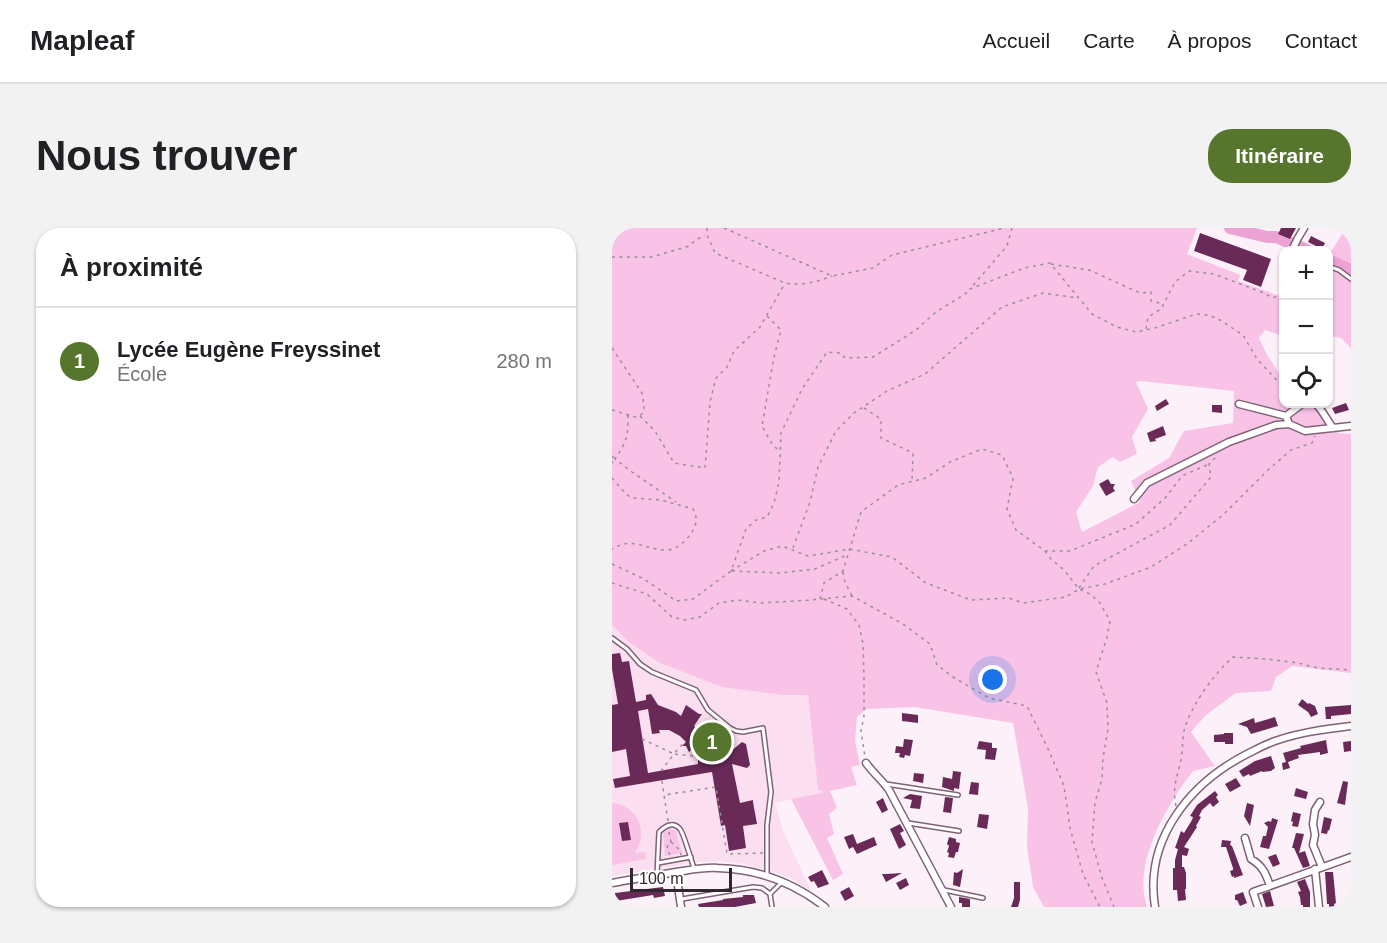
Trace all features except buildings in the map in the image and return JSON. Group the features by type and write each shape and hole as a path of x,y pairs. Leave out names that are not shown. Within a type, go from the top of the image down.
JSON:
{"street":[{"path":"1295,246 1304,228"},
{"path":"1239,404 1286,416"},
{"path":"1286,416 1297,408"},
{"path":"1318,408 1333,428"},
{"path":"1286,416 1289,424"},
{"path":"1134,499 1147,483 1229,442 1276,425 1289,424 1305,430 1351,426"},
{"path":"1155,907 1153,895 1157,856 1167,831 1186,801 1207,780 1235,760 1276,740 1297,734 1351,726"},
{"path":"866,763 885,784 951,907"},
{"path":"1319,907 1319,868 1313,845 1316,836 1313,824 1315,810 1320,802"},
{"path":"1245,838 1251,859 1264,869 1270,886"},
{"path":"1258,907 1253,892 1351,857"},
{"path":"612,883 695,869 738,870 767,876 782,882 803,892 822,906"},
{"path":"676,872 680,903"}],"lane":[{"path":"1333,268 1351,279"},
{"path":"612,638 646,668 696,690 708,710 736,731 763,728 771,792 767,825 767,876"},
{"path":"885,784 958,795"},
{"path":"906,823 959,831"},
{"path":"657,875 659,832 668,825 680,829 695,869"},
{"path":"658,863 691,857"},
{"path":"770,894 782,882"},
{"path":"680,903 753,887 762,888 770,894 772,907"},
{"path":"942,890 983,898"}],"path":[{"path":"612,232 624,228"},
{"path":"707,228 707,235 715,253 792,284 817,282 832,276 873,268 892,255 1005,228"},
{"path":"724,228 832,276"},
{"path":"731,571 746,529 756,520 767,517 774,503 779,482 781,433 802,389 827,352 841,353 845,358 873,357 916,330 936,312 970,289 1007,246 1012,228"},
{"path":"612,257 652,256 669,253 688,246 707,235"},
{"path":"970,289 1024,268 1050,263 1089,270 1140,293 1151,292 1151,301 1163,304"},
{"path":"1050,263 1092,314 1118,327 1136,332 1196,314 1209,315 1220,320 1243,335 1257,359 1279,383"},
{"path":"1146,330 1148,317 1161,309 1175,282 1189,271 1214,274 1273,298 1279,295"},
{"path":"640,416 654,431 674,463 705,468 710,402 716,378 727,368 734,351 760,327 785,283"},
{"path":"792,550 810,502 818,467 836,431 854,413 887,391 925,374 1002,307 1043,293 1079,298"},
{"path":"766,316 781,330 762,426 772,444 780,452"},
{"path":"612,348 642,393 644,411 640,416 635,417 612,410"},
{"path":"862,407 881,418 881,438 913,453 912,481"},
{"path":"612,463 628,436 628,415"},
{"path":"612,564 644,579 676,601 693,599 731,571 764,551 782,546 808,556 849,549 892,557 926,583 971,600 1009,598 1023,603 1066,597 1079,589 1105,584 1151,567 1187,544 1224,514 1291,450 1312,443 1317,430"},
{"path":"852,596 845,582 843,571 861,512 898,485 926,478 950,462 982,449 1002,455 1013,478 1007,509 1016,530 1044,550 1079,589 1090,594 1100,603 1110,621 1096,672 1107,703 1108,729 1102,779 1095,802 1092,842 1102,878 1114,907"},
{"path":"612,456 659,492 679,504"},
{"path":"1044,550 1070,551 1136,524 1165,498 1182,476 1209,464 1217,456"},
{"path":"1079,589 1094,567 1170,525 1211,477 1209,464"},
{"path":"612,478 632,498 661,500 693,509 696,522 691,534 674,549 650,548 632,543 622,543 612,549"},
{"path":"731,571 780,573 814,569 848,555"},
{"path":"822,599 824,583 843,571"},
{"path":"612,583 646,594 672,617 684,620 700,617 719,603 738,600 760,603 852,596 903,624 930,644 937,665 953,677 989,698 1027,706 1064,786 1070,828 1083,874 1100,907"},
{"path":"822,599 847,609 860,625 864,678 864,716 861,731 866,763"},
{"path":"1178,813 1173,794 1185,728 1198,700 1224,665 1233,657 1268,659 1318,668 1351,670"},
{"path":"642,739 674,754 694,756 725,724"},
{"path":"661,771 685,741"},
{"path":"662,781 670,842 667,849 670,855 665,858 664,862"},
{"path":"664,795 716,787 727,854 767,854"},
{"path":"670,842 680,850 682,859"}],"shaded area":[{"path":"612,228 1197,228 1187,254 1240,275 1238,281 1279,296 1279,335 1265,330 1259,338 1279,373 1279,408 1321,408 1339,433 1351,434 1351,673 1292,666 1276,677 1271,691 1236,693 1206,715 1191,732 1215,766 1193,771 1163,817 1148,854 1144,872 1147,907 1044,907 1033,887 1027,847 1028,808 1013,723 914,707 867,709 857,717 855,741 860,765 851,767 857,785 830,791 837,808 829,814 834,834 827,838 843,874 833,880 791,799 822,793 818,790 808,695 784,695 722,687 658,662 629,642 612,625","holes":["1136,382 1234,391 1233,423 1184,431 1169,458 1131,481 1140,502 1082,532 1076,512 1093,486 1098,467 1113,457 1120,462 1137,454 1132,437 1148,409"]},
{"path":"1346,228 1351,228 1351,348 1341,338 1333,337 1333,248"},
{"path":"612,621 808,695 818,789 822,793 775,803 783,831 811,890 788,877 767,870 721,861 698,862 612,876"},
{"path":"612,803 628,808 636,816 641,836 635,853 645,852 646,859 612,865"},
{"path":"669,829 676,831 682,853 665,856 663,833"}],"waterway":[{"path":"1230,228 1276,237 1297,246"},
{"path":"1333,262 1351,270"}],"place":[{"name":"Lycée Eugène Freyssinet","path":"712,742"}]}
